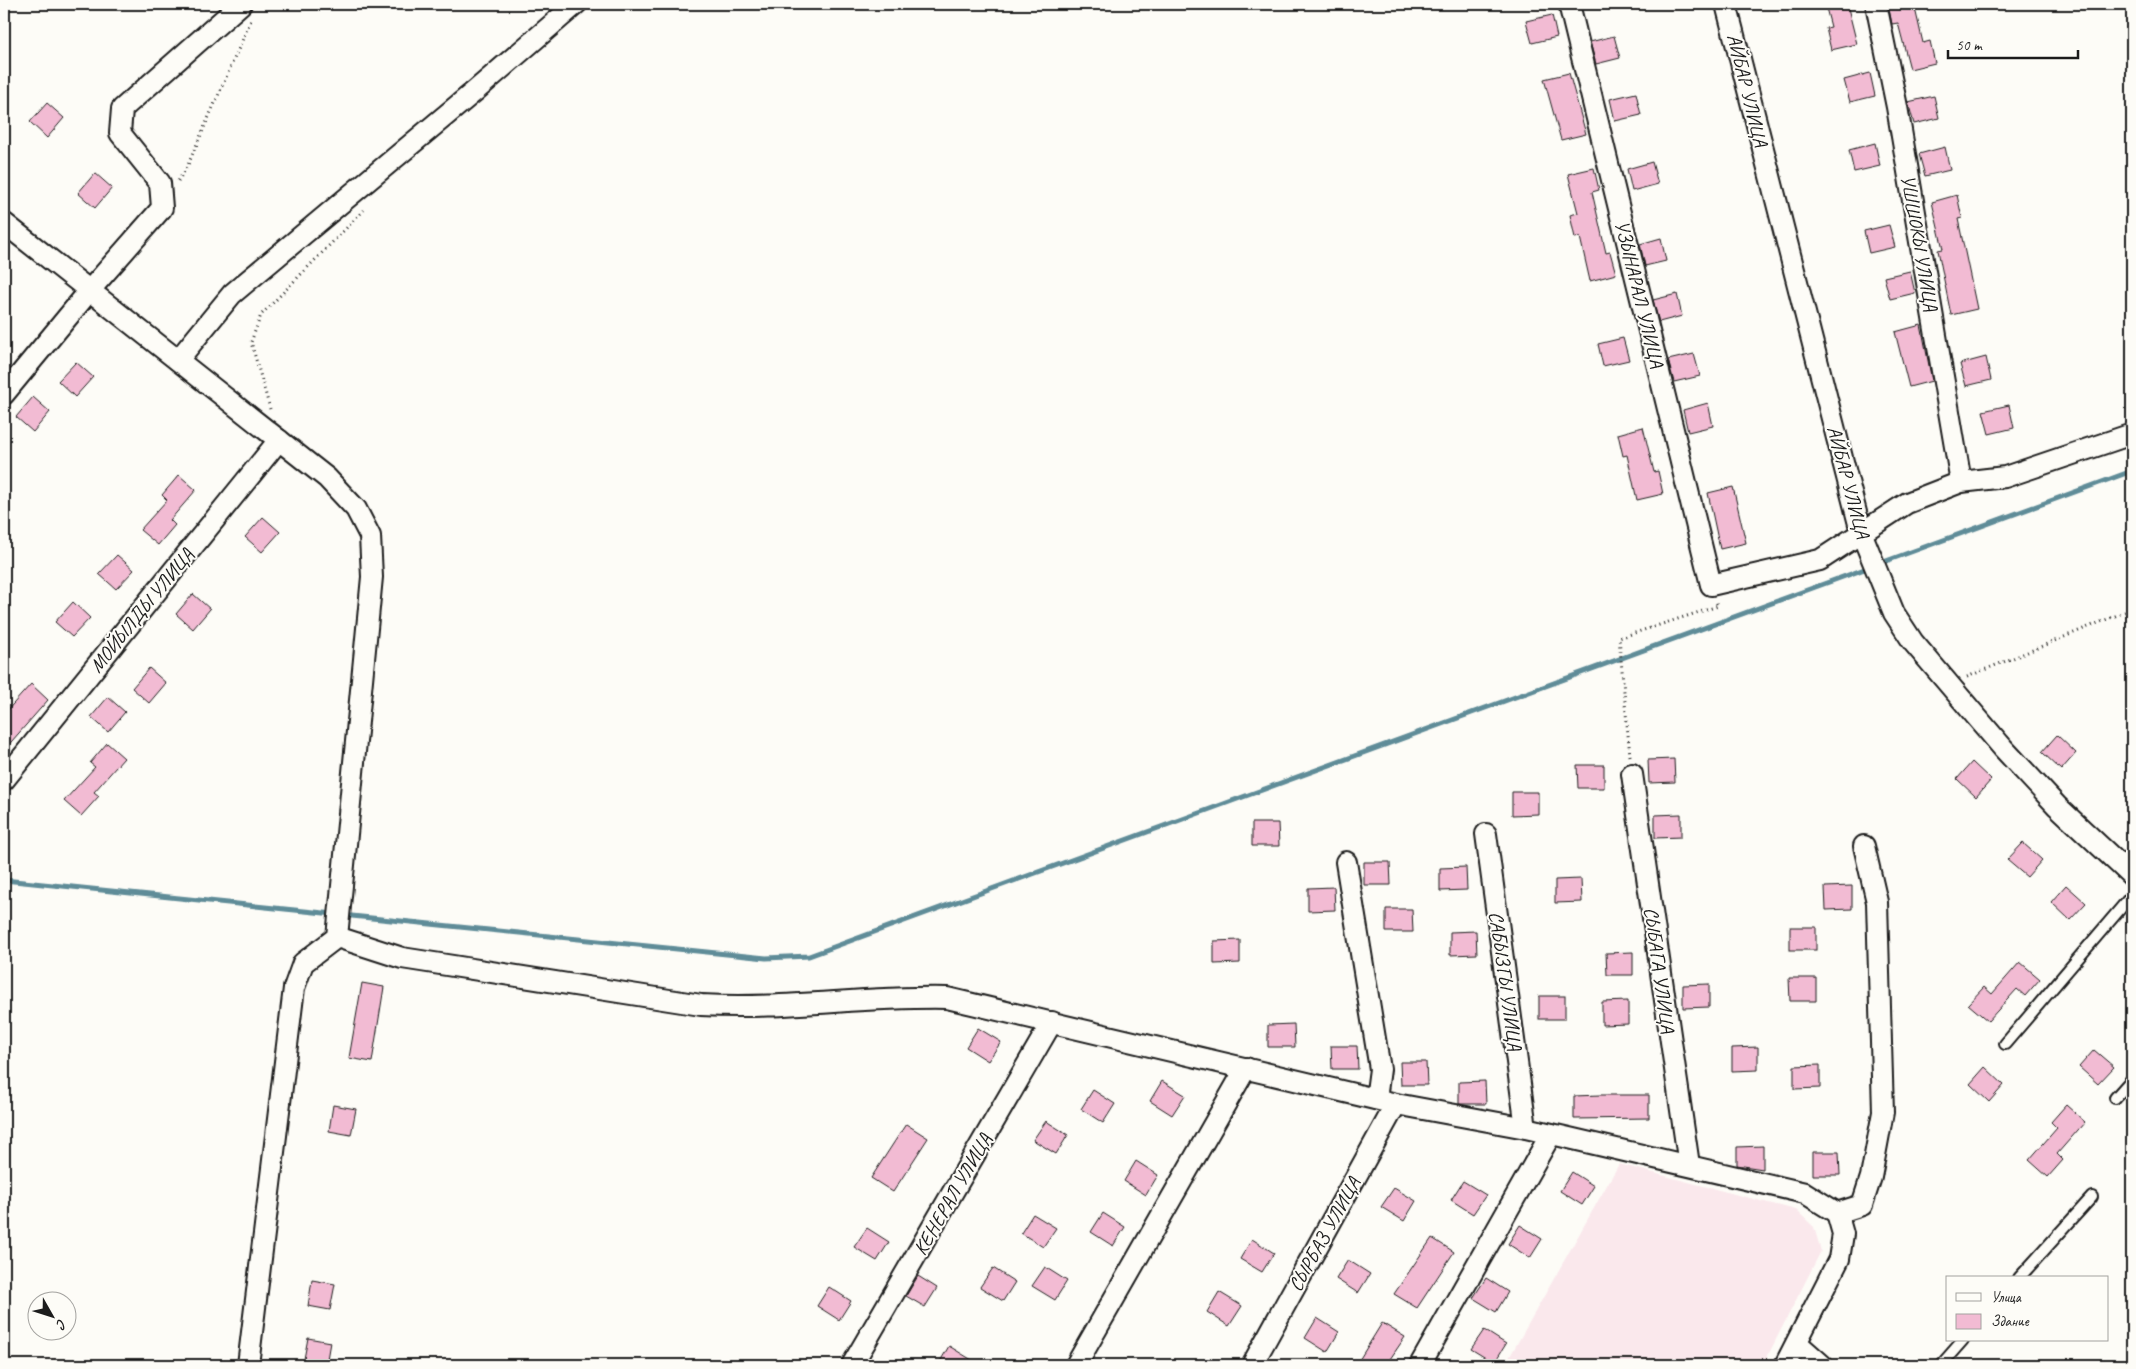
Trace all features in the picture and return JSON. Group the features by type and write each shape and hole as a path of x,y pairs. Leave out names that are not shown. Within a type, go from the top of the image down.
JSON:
{"street":[{"path":"178,360 232,294 576,4"},
{"name":"УЗЫНАРАЛ УЛИЦА","path":"1569,4 1711,585"},
{"name":"АЙБАР УЛИЦА","path":"1726,4 1861,532 1894,613 1913,642 1949,685 2057,806 2132,876"},
{"name":"УШШОКЫ УЛИЦА","path":"1876,4 1897,107 1961,482"},
{"path":"4,394 90,290 162,208 160,183 120,133 122,109 248,8"},
{"path":"4,223 327,478 356,509 370,536 372,577 337,937 303,963 294,988 248,1365"},
{"path":"1711,585 1820,560 1907,503 1961,482 2005,477 2132,434"},
{"name":"МОЙЫЛДЫ УЛИЦА","path":"4,780 279,440"},
{"name":"СЫБАГА УЛИЦА","path":"1632,774 1688,1165"},
{"name":"САБЫЗГЫ УЛИЦА","path":"1486,834 1526,1128"},
{"path":"1837,1213 1862,1205 1871,1177 1883,1112 1877,902 1864,846"},
{"path":"1346,862 1380,1069 1376,1099"},
{"path":"337,937 402,958 701,1006 745,1008 902,996 947,998 1396,1104 1526,1128 1805,1193 1837,1213 1843,1234 1839,1258 1797,1343 1784,1365"},
{"name":"КЕНЕРАЛ УЛИЦА","path":"852,1365 1052,1022"},
{"path":"1076,1365 1246,1068"},
{"name":"СЫРБАЗ УЛИЦА","path":"1252,1365 1396,1104"},
{"path":"1420,1365 1551,1134"},
{"path":"1797,1343 1822,1365"}],"lane":[{"path":"2005,1044 2132,895"},
{"path":"2115,1098 2132,1079"},
{"path":"2021,1276 2092,1198"},
{"path":"1941,1365 1961,1342"}],"path":[{"path":"177,183 187,166 248,8"},
{"path":"279,440 250,342 261,315 369,205"},
{"path":"1632,774 1619,638 1718,606 1711,585"},
{"path":"1949,685 2132,609"}],"shaded area":[{"path":"1619,1164 1796,1210 1814,1227 1821,1251 1763,1365 1505,1365"}],"building":[{"path":"1825,4 1847,4 1857,44 1831,50 1826,28 1831,27"},
{"path":"1888,4 1914,4 1923,43 1930,41 1935,63 1910,69 1898,23 1892,24"},
{"path":"1552,15 1557,37 1532,43 1526,21"},
{"path":"1614,36 1620,58 1596,64 1590,42"},
{"path":"1569,73 1586,134 1561,140 1544,79"},
{"path":"1870,73 1875,96 1850,102 1844,80"},
{"path":"1636,93 1641,115 1615,121 1610,99"},
{"path":"1934,96 1939,118 1914,124 1908,102"},
{"path":"47,103 64,118 47,138 30,122"},
{"path":"1875,143 1880,166 1854,172 1849,150"},
{"path":"1945,147 1950,170 1925,176 1919,154"},
{"path":"1652,162 1658,184 1632,191 1627,169"},
{"path":"1594,168 1599,190 1592,192 1606,253 1610,252 1616,274 1590,281 1580,237 1575,238 1570,215 1578,213 1568,174"},
{"path":"95,173 112,188 95,208 78,193"},
{"path":"1957,195 1962,218 1958,219 1977,309 1951,315 1938,250 1943,249 1932,202"},
{"path":"1889,225 1895,247 1869,253 1864,231"},
{"path":"1661,238 1666,261 1645,266 1640,244"},
{"path":"1910,271 1915,293 1890,299 1884,277"},
{"path":"1677,294 1682,316 1659,322 1653,300"},
{"path":"1921,325 1932,381 1909,387 1895,332"},
{"path":"1623,338 1629,360 1603,366 1598,344"},
{"path":"1694,354 1700,376 1674,382 1668,360"},
{"path":"1986,357 1991,380 1966,386 1960,364"},
{"path":"76,362 93,377 75,397 58,381"},
{"path":"33,397 50,412 33,432 16,417"},
{"path":"1708,403 1713,426 1688,432 1683,410"},
{"path":"2009,405 2014,428 1989,434 1983,411"},
{"path":"1643,427 1654,472 1658,471 1663,494 1637,500 1627,455 1623,456 1618,434"},
{"path":"179,475 196,490 170,520 175,525 158,545 140,530 167,500 162,495"},
{"path":"1733,487 1746,543 1720,549 1708,493"},
{"path":"263,517 280,532 262,552 245,537"},
{"path":"117,555 134,570 116,589 99,574"},
{"path":"193,594 210,609 193,629 176,614"},
{"path":"73,602 90,618 72,637 55,622"},
{"path":"149,668 166,683 149,703 132,688"},
{"path":"31,684 48,700 4,750 4,714"},
{"path":"108,697 125,712 108,732 91,717"},
{"path":"2057,735 2076,753 2061,770 2042,752"},
{"path":"107,743 124,758 94,792 99,796 81,816 64,801 95,767 90,763"},
{"path":"1674,759 1675,782 1649,783 1648,760"},
{"path":"1972,762 1991,780 1976,797 1957,779"},
{"path":"1577,765 1604,765 1604,788 1578,788"},
{"path":"1512,792 1538,792 1538,814 1512,815"},
{"path":"1681,814 1681,837 1655,838 1655,815"},
{"path":"1252,823 1278,823 1279,846 1252,846"},
{"path":"2023,843 2042,860 2027,877 2007,860"},
{"path":"1364,862 1390,862 1391,885 1364,885"},
{"path":"1466,867 1467,890 1440,891 1440,868"},
{"path":"1581,879 1582,902 1555,903 1555,880"},
{"path":"2066,885 2086,903 2070,920 2051,902"},
{"path":"1852,886 1852,909 1826,910 1825,887"},
{"path":"1334,887 1335,910 1308,911 1308,888"},
{"path":"1386,909 1412,909 1413,932 1386,932"},
{"path":"1790,927 1816,927 1816,950 1790,950"},
{"path":"1476,931 1477,954 1450,955 1450,932"},
{"path":"1240,940 1240,963 1214,964 1214,941"},
{"path":"1633,952 1633,975 1607,975 1606,953"},
{"path":"2020,962 2040,979 2025,996 2017,989 1988,1021 1968,1004 1984,987 1992,994"},
{"path":"1789,978 1816,978 1816,1001 1790,1001"},
{"path":"362,983 384,987 372,1062 349,1058"},
{"path":"1709,984 1709,1007 1683,1008 1683,985"},
{"path":"1539,996 1565,996 1565,1019 1539,1019"},
{"path":"1628,1001 1628,1024 1602,1025 1602,1002"},
{"path":"1294,1024 1295,1047 1268,1047 1268,1025"},
{"path":"978,1028 1001,1042 988,1061 966,1047"},
{"path":"1331,1046 1357,1046 1358,1069 1332,1069"},
{"path":"1758,1047 1758,1070 1732,1071 1732,1048"},
{"path":"2094,1050 2114,1067 2098,1084 2079,1067"},
{"path":"1400,1062 1426,1062 1427,1085 1401,1085"},
{"path":"1820,1065 1820,1088 1794,1089 1794,1066"},
{"path":"1985,1067 2004,1085 1989,1102 1970,1084"},
{"path":"1162,1081 1185,1095 1172,1115 1150,1101"},
{"path":"1485,1081 1486,1104 1459,1104 1459,1082"},
{"path":"1093,1090 1115,1104 1103,1123 1081,1109"},
{"path":"1649,1095 1649,1118 1574,1119 1574,1096"},
{"path":"333,1105 356,1109 351,1135 329,1131"},
{"path":"2066,1105 2085,1122 2057,1154 2063,1160 2048,1177 2029,1160 2057,1128 2051,1122"},
{"path":"1046,1121 1068,1135 1056,1154 1033,1140"},
{"path":"906,1124 928,1138 893,1192 871,1178"},
{"path":"1763,1146 1763,1169 1737,1165 1737,1147"},
{"path":"1813,1152 1839,1152 1840,1175 1813,1175"},
{"path":"1136,1161 1158,1175 1146,1195 1124,1181"},
{"path":"1572,1172 1594,1186 1582,1205 1560,1191"},
{"path":"1463,1181 1486,1195 1473,1214 1451,1200"},
{"path":"1394,1188 1416,1201 1404,1221 1381,1207"},
{"path":"1103,1213 1125,1227 1113,1246 1091,1232"},
{"path":"1033,1214 1056,1228 1043,1247 1021,1233"},
{"path":"1520,1225 1542,1239 1530,1258 1508,1244"},
{"path":"867,1228 889,1242 877,1261 854,1247"},
{"path":"1432,1238 1454,1252 1417,1308 1394,1294"},
{"path":"1252,1239 1274,1253 1262,1272 1240,1259"},
{"path":"1348,1260 1370,1274 1358,1293 1336,1279"},
{"path":"1045,1267 1067,1281 1055,1300 1032,1286"},
{"path":"993,1268 1015,1282 1003,1301 980,1287"},
{"path":"918,1276 937,1288 925,1307 906,1296"},
{"path":"1486,1278 1508,1292 1496,1312 1473,1298"},
{"path":"312,1280 335,1284 330,1310 308,1306"},
{"path":"829,1287 851,1301 839,1320 817,1306"},
{"path":"1219,1292 1242,1306 1229,1326 1207,1312"},
{"path":"1317,1318 1339,1332 1327,1352 1305,1338"},
{"path":"1382,1323 1405,1337 1386,1365 1356,1365"},
{"path":"1484,1330 1506,1344 1494,1363 1471,1349"},
{"path":"308,1338 330,1342 326,1365 303,1364"},
{"path":"949,1346 980,1365 938,1365"}],"waterway":[{"path":"1878,564 2132,471"},
{"path":"342,915 766,958 809,956 1870,567"},
{"path":"4,880 334,914"}]}
